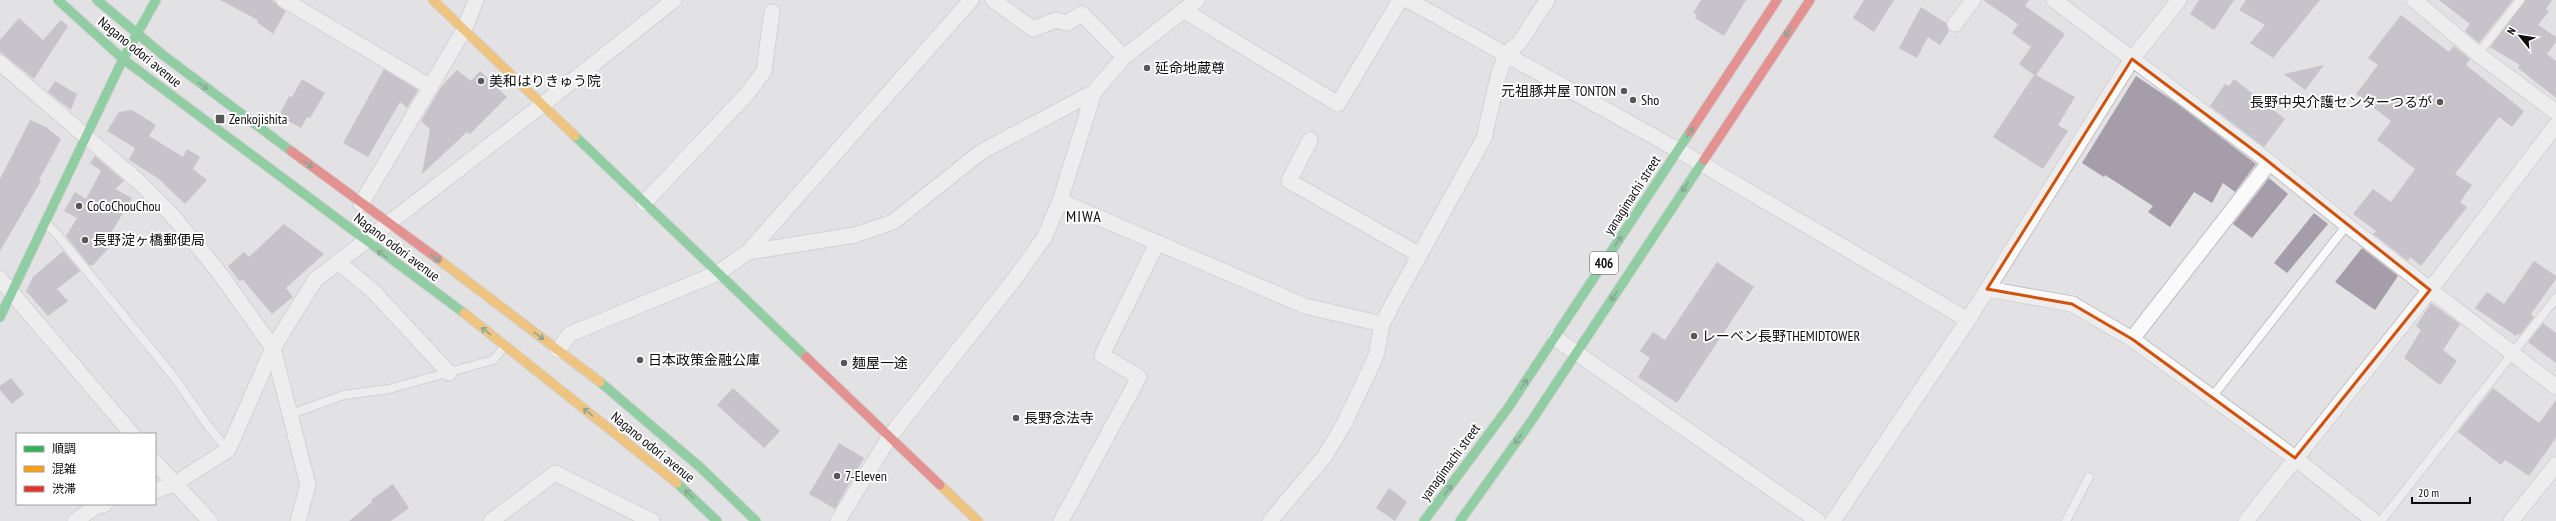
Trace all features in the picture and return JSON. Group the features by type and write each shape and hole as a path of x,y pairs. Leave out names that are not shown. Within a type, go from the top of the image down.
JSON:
{"main road":[{"name":"Nagano odori avenue","path":"58,0 123,59 506,346 683,488 709,518"},
{"name":"Nagano odori avenue","path":"97,0 137,35 558,350 704,469 756,521"},
{"path":"0,317 88,138 123,59 156,0"},
{"path":"433,0 978,521"},
{"name":"yanagimachi street","path":"1424,521 1508,408 1777,0"},
{"name":"406","path":"1460,521 1576,354 1810,0"}],"street":[{"path":"284,0 431,86"},
{"path":"361,204 464,30 476,0"},
{"path":"156,491 174,484 228,450 273,348 315,280 542,105 674,0"},
{"path":"558,350 570,334 718,273 748,252 971,0"},
{"path":"993,0 1033,29 1056,20 1067,23 1082,14 1124,57"},
{"path":"748,252 855,236 893,222 981,152 1094,92 1124,57 1197,0"},
{"path":"1183,10 1338,104 1400,0"},
{"path":"1408,0 1701,163 1968,320"},
{"path":"1270,521 1325,456 1344,424 1376,356 1382,324 1484,138 1496,84 1506,54 1520,42 1547,0"},
{"path":"1955,24 1973,0"},
{"path":"2054,0 2269,163 2513,355 2556,387"},
{"path":"1833,521 1968,320 1986,289 2132,60 2178,0"},
{"path":"2414,0 2478,54 2556,112"},
{"path":"644,203 747,94 764,71 772,12"},
{"path":"0,64 138,181 171,214 218,271 273,348 308,485 298,521"},
{"path":"838,521 890,436 1018,275 1044,238 1060,201 1094,92"},
{"path":"2246,521 2430,290 2556,125"},
{"path":"1310,140 1289,181 1420,255"},
{"path":"2132,339 2269,163"},
{"path":"1060,201 1305,306 1382,324"},
{"path":"1061,521 1139,377 1102,355 1157,243"},
{"path":"338,262 374,292 449,373"},
{"path":"0,279 131,433"},
{"path":"1986,289 2072,304 2132,339 2295,458 2374,521"},
{"path":"1554,338 1818,521"},
{"path":"156,463 210,521"},
{"path":"2511,521 2556,465"},
{"path":"491,521 555,473 652,521"},
{"path":"75,521 94,508 102,505"}],"lane":[{"path":"2478,54 2520,0"},
{"path":"46,224 140,334 228,450"},
{"path":"2212,397 2347,225"},
{"path":"2381,521 2513,355 2556,298"},
{"path":"291,414 344,395 389,389 493,360 506,346"},
{"path":"2066,521 2089,477"}],"highlighted area":[{"path":"2132,59 2264,158 2430,290 2295,458 2132,339 2072,304 1987,289"}],"building":[{"path":"220,0 272,0 286,11 273,34 257,22 258,20"},
{"path":"1701,0 1746,0 1724,36 1695,18 1697,14 1693,13"},
{"path":"1864,0 1894,0 1874,32 1853,18"},
{"path":"1983,0 2029,0 2025,6 2065,34 2036,75 2075,97 2058,125 2068,131 2043,169 1993,137 2034,75 2019,64 2031,47 2012,33 2018,24"},
{"path":"2199,0 2234,0 2214,30 2190,14"},
{"path":"2246,0 2320,0 2273,58 2250,43 2265,25 2239,10"},
{"path":"2439,0 2513,0 2479,43 2465,31 2470,24"},
{"path":"2525,0 2552,0 2546,9 2549,11 2538,25 2556,37 2556,42 2547,54 2556,61 2556,98 2518,68 2520,65 2490,47"},
{"path":"1921,7 1946,23 1949,31 1940,45 1928,37 1917,58 1899,48"},
{"name":"長野中央介護センターつるが","path":"2401,15 2449,52 2454,46 2470,59 2466,65 2524,111 2512,127 2499,117 2455,174 2472,185 2460,202 2467,207 2421,266 2410,257 2408,261 2373,234 2376,231 2353,214 2373,189 2391,202 2415,169 2377,140 2391,121 2356,94 2378,65 2368,58"},
{"path":"19,18 43,40 61,20 68,26 34,79 0,52 0,40"},
{"path":"2324,65 2305,90 2284,74"},
{"path":"384,69 418,90 407,108 400,102 368,157 343,143"},
{"path":"457,70 471,81 480,71 507,97 470,134 467,132 422,174 430,129 421,121 441,87"},
{"path":"2136,76 2175,102 2256,164 2235,192 2223,183 2212,203 2194,192 2170,227 2148,212 2153,206 2105,175 2104,177 2082,163"},
{"path":"302,79 325,93 310,118 307,117 301,128 279,116 289,96 292,97"},
{"path":"2234,79 2285,119 2264,147 2210,106 2225,84 2229,86"},
{"path":"55,81 77,94 71,110 48,92"},
{"path":"132,110 156,125 149,136 183,157 187,149 200,157 193,169 207,180 185,204 159,179 129,160 135,148 107,131 119,112"},
{"path":"30,120 46,127 61,139 39,180 41,181 0,251 0,179"},
{"path":"95,156 124,181 115,189 132,198 105,243 109,248 93,265 89,265 66,236 77,218 64,211 75,192 86,199 101,171 90,163"},
{"path":"2269,178 2288,194 2252,238 2233,224"},
{"path":"2314,213 2328,224 2287,273 2274,263"},
{"path":"284,224 324,254 286,288 293,297 272,314 243,280 239,281 228,266 244,252 249,257"},
{"path":"2362,248 2398,276 2375,310 2335,282"},
{"path":"63,251 80,271 57,289 68,301 48,316 26,291 33,277"},
{"path":"2534,261 2556,276 2556,279 2531,314 2534,317 2520,335 2517,334 2516,336 2475,308 2487,292 2504,304"},
{"name":"レーベン長野THEMIDTOWER","path":"1717,262 1754,287 1677,403 1638,377 1650,358 1640,351 1653,332 1665,340"},
{"path":"2431,303 2460,324 2443,350 2457,361 2440,385 2404,358 2421,330 2416,326"},
{"path":"2543,323 2556,333 2556,363 2528,342"},
{"path":"11,378 24,394 12,404 0,390 0,386"},
{"path":"733,388 780,431 764,448 717,405"},
{"path":"2493,388 2539,423 2556,400 2556,438 2529,476 2505,460 2501,465 2458,432"},
{"name":"7-Eleven","path":"839,443 864,458 835,509 809,494"},
{"path":"393,484 409,508 391,521 349,521 372,502 371,500"},
{"path":"1389,488 1407,502 1395,521 1376,508"}],"traffic: fast":[{"path":"58,0 123,59 464,313"},
{"path":"97,0 163,55 291,151"},
{"path":"0,317 123,59 156,0"},
{"path":"1424,521 1508,408 1690,132"},
{"path":"575,136 806,357"},
{"path":"1460,521 1530,423 1704,160"},
{"path":"600,382 701,468 756,521"},
{"path":"677,483 717,521"}],"traffic: slow":[{"path":"433,0 575,136"},
{"path":"438,259 600,382"},
{"path":"464,313 677,483"},
{"path":"940,485 978,521"}],"traffic: jam":[{"path":"1690,132 1777,0"},
{"path":"1704,160 1810,0"},
{"path":"291,151 438,259"},
{"path":"806,357 940,485"}],"place":[{"name":"延命地蔵尊","path":"1147,68"},
{"name":"美和はりきゅう院","path":"481,81"},
{"name":"元祖豚丼屋 TONTON","path":"1624,91"},
{"name":"Sho","path":"1633,100"},
{"name":"長野中央介護センターつるが","path":"2440,102"},
{"name":"Zenkojishita","path":"220,119"},
{"name":"CoCoChouChou","path":"79,206"},
{"name":"長野淀ヶ橋郵便局","path":"85,240"},
{"name":"レーベン長野THEMIDTOWER","path":"1694,336"},
{"name":"日本政策金融公庫","path":"640,360"},
{"name":"麺屋一途","path":"844,363"},
{"name":"長野念法寺","path":"1016,418"},
{"name":"7-Eleven","path":"837,476"}],"district":[{"name":"MIWA","path":"1084,216"}]}
